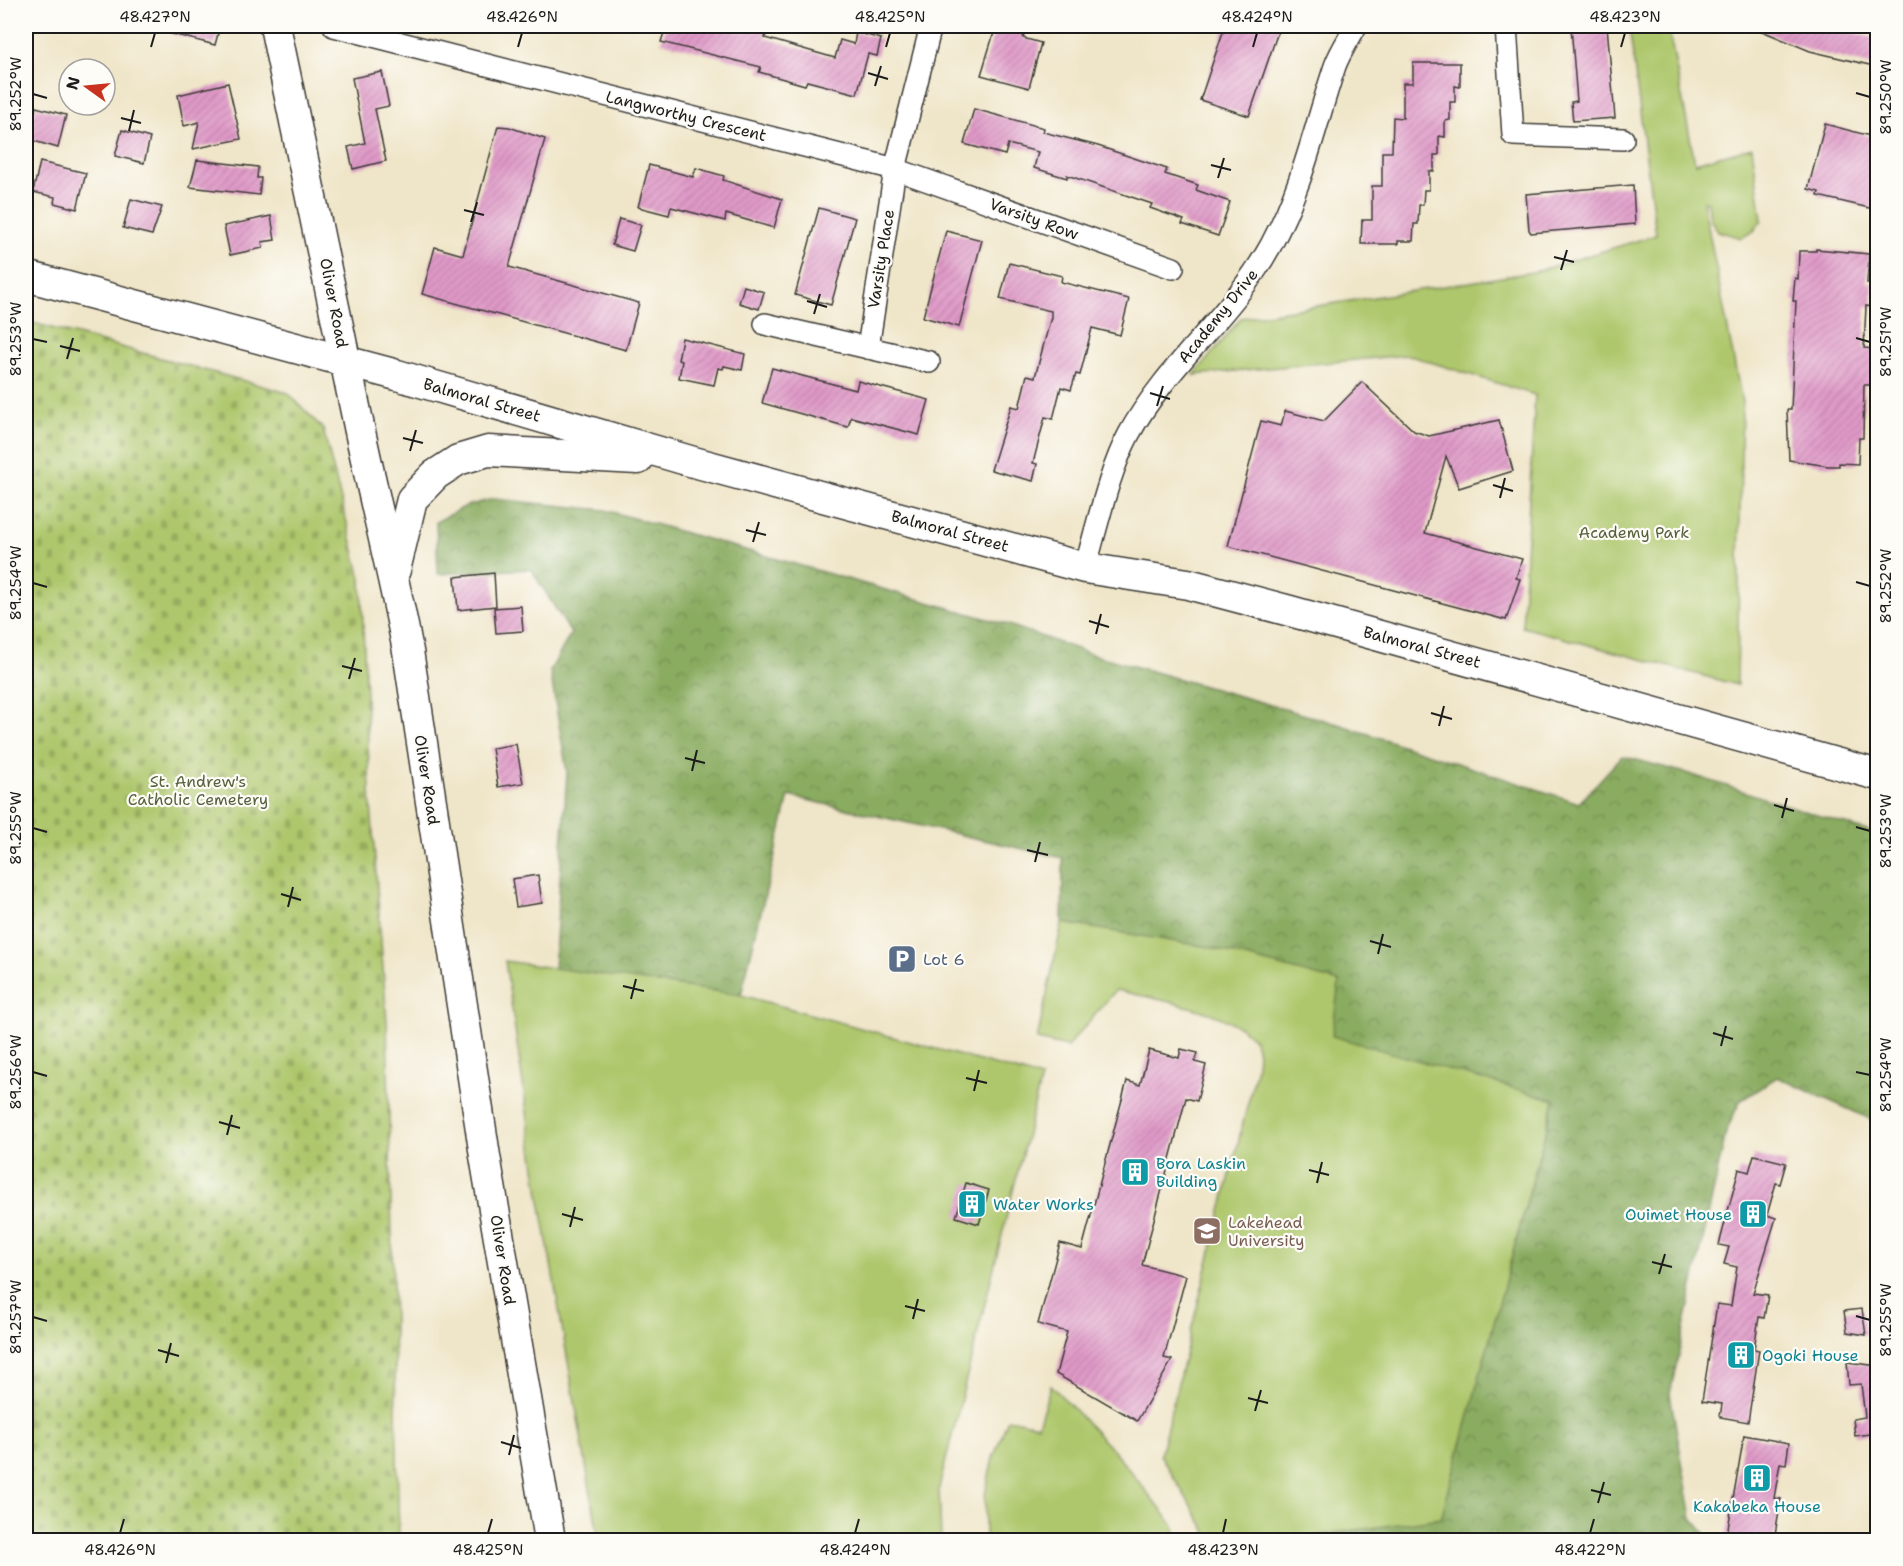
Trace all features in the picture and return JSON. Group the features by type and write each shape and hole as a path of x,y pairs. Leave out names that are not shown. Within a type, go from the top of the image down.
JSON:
{"main road":[{"name":"Oliver Road","path":"275,26 345,361 394,575 550,1540"},
{"name":"Balmoral Street","path":"26,276 345,361 690,461 1086,568 1188,584 1878,775"},
{"path":"394,575 412,499 435,475 458,460 488,451 690,461"}],"street":[{"name":"Langworthy Crescent","path":"334,26 895,169"},
{"path":"895,169 931,26"},
{"name":"Academy Drive","path":"1086,568 1107,492 1128,435 1165,380 1240,293 1270,248 1294,200 1336,64 1356,26"},
{"path":"1506,26 1513,135 1623,139"},
{"name":"Varsity Row","path":"895,169 1173,268"},
{"name":"Varsity Place","path":"868,348 895,169"},
{"path":"765,324 929,362"}],"green space":[{"name":"Academy Park","path":"1629,26 1668,26 1695,163 1752,147 1762,220 1754,231 1741,238 1718,231 1710,219 1708,202 1703,201 1742,402 1737,685 1522,627 1535,395 1408,355 1194,375 1241,318 1534,272 1656,235"},
{"name":"St. Andrew's Catholic Cemetery","path":"26,321 288,393 323,429 361,578 370,791 387,1023 399,1540 26,1540"},
{"path":"493,499 605,510 1009,625 1091,654 1338,724 1579,803 1622,756 1686,773 1877,834 1877,1122 1777,1077 1740,1101 1726,1132 1670,1394 1692,1518 1711,1540 1580,1540 1566,1538 1560,1540 1285,1540 1441,1518 1554,1101 1332,1036 1339,982 1208,947 1062,923 1063,858 789,796 741,995 554,969 567,772 550,671 571,633 531,569 438,574 436,522 466,506"},
{"path":"1062,923 1208,947 1339,982 1332,1036 1554,1100 1441,1518 1285,1540 1207,1540 1206,1530 1160,1455 1256,1071 1257,1048 1250,1036 1237,1025 1218,1016 1116,990 1067,1047 1037,1040"},
{"path":"505,961 741,995 1041,1078 939,1488 941,1540 599,1540 539,1195"},
{"path":"1051,1385 1119,1457 1174,1526 1176,1540 985,1540 985,1495 993,1458 1008,1419 1038,1425"}],"building":[{"path":"162,26 220,26 215,45 161,31"},
{"path":"666,26 720,26 743,32 745,26 768,26 765,38 835,58 840,40 854,44 856,32 881,39 877,56 868,54 857,94 807,81 805,85 759,72 761,67 661,42"},
{"path":"996,26 1027,26 1023,38 1041,43 1029,88 981,75"},
{"path":"1225,26 1280,26 1249,116 1200,100"},
{"path":"1571,26 1607,26 1615,118 1573,121 1571,102 1577,101"},
{"path":"1750,26 1827,26 1878,39 1878,67 1810,51"},
{"path":"1413,63 1460,63 1460,87 1455,86 1455,102 1450,102 1450,120 1445,121 1445,137 1439,136 1439,155 1434,155 1434,171 1429,171 1429,190 1424,190 1423,205 1419,205 1418,224 1414,224 1413,241 1398,241 1398,244 1361,244 1362,220 1372,220 1372,186 1382,186 1382,152 1392,152 1393,117 1403,118 1403,83 1413,83"},
{"path":"382,72 389,106 375,109 386,161 353,169 348,147 365,143 352,78"},
{"path":"228,83 241,139 193,149 199,122 184,126 178,95"},
{"path":"36,107 57,113 57,117 66,117 58,148 27,139"},
{"path":"974,109 1044,128 1043,132 1098,146 1167,169 1165,174 1198,185 1196,190 1230,202 1218,236 1182,224 1184,220 1150,208 1152,204 1067,175 1067,178 1034,168 1038,152 1008,144 1005,155 964,144"},
{"path":"1825,124 1878,138 1878,210 1818,196 1819,192 1808,189"},
{"path":"498,126 509,127 545,139 509,267 639,303 626,350 422,294 435,247 463,255"},
{"path":"122,130 150,138 144,163 115,156"},
{"path":"197,160 258,167 257,178 261,178 259,195 190,187"},
{"path":"40,162 86,173 77,209 54,203 55,197 33,192"},
{"path":"649,165 693,177 696,168 724,176 723,180 782,199 774,228 726,214 725,221 671,207 669,215 638,207"},
{"path":"1633,185 1635,224 1531,233 1529,230 1526,194"},
{"path":"131,199 162,207 152,235 123,228"},
{"path":"819,208 855,218 831,305 795,295"},
{"path":"271,216 275,240 262,242 263,248 230,255 224,226"},
{"path":"619,219 641,225 633,251 612,245"},
{"path":"946,231 982,240 959,327 923,317"},
{"path":"1816,249 1869,254 1867,283 1873,283 1872,307 1866,306 1864,348 1875,349 1878,377 1873,377 1873,385 1864,385 1863,438 1859,438 1858,464 1839,463 1839,466 1828,466 1789,460 1787,410 1791,410 1795,278 1798,279 1799,251 1816,251"},
{"path":"1009,263 1062,276 1061,282 1129,299 1120,335 1092,328 1080,375 1076,374 1071,390 1061,387 1053,419 1045,417 1033,463 1037,464 1033,481 991,470 1011,406 1019,408 1027,375 1035,377 1051,317 1051,311 1000,299"},
{"path":"744,286 764,292 759,309 739,303"},
{"path":"682,338 745,354 742,370 724,366 723,369 718,368 714,385 679,378 682,361 678,360"},
{"path":"772,368 856,390 858,381 929,400 919,435 851,417 848,427 762,403"},
{"path":"1362,382 1414,431 1429,436 1499,420 1513,471 1459,488 1446,456 1425,533 1522,559 1516,578 1520,579 1506,620 1228,546 1261,421 1281,426 1285,411 1324,421"},
{"path":"494,573 496,606 458,610 455,577"},
{"path":"521,606 523,631 496,633 494,608"},
{"path":"516,744 523,783 498,787 492,748"},
{"path":"538,875 542,903 516,907 512,879"},
{"name":"Bora Laskin Building","path":"1181,1049 1198,1053 1195,1062 1206,1065 1197,1101 1186,1098 1142,1265 1186,1276 1164,1358 1172,1360 1137,1421 1056,1374 1067,1332 1038,1324 1060,1243 1082,1249 1127,1081 1140,1085 1149,1050 1179,1058"},
{"path":"1754,1155 1786,1163 1780,1184 1776,1183 1767,1215 1776,1218 1753,1293 1768,1295 1764,1318 1759,1317 1754,1349 1759,1350 1748,1422 1720,1417 1722,1404 1702,1401 1717,1304 1731,1306 1737,1267 1724,1264 1729,1247 1719,1245 1739,1169 1749,1172"},
{"name":"Water Works","path":"966,1183 989,1190 979,1224 956,1217"},
{"path":"1862,1309 1866,1335 1847,1332 1844,1311"},
{"path":"1847,1362 1878,1366 1878,1433 1855,1436 1853,1419 1865,1417 1861,1384 1849,1385"},
{"name":"Kakabeka House","path":"1744,1435 1789,1443 1786,1464 1780,1463 1774,1498 1781,1499 1774,1540 1726,1540"}],"place":[{"name":"Lot 6","path":"902,959"},
{"name":"Bora Laskin Building","path":"1135,1172"},
{"name":"Water Works","path":"972,1204"},
{"name":"Ouimet House","path":"1753,1214"},
{"name":"Lakehead University","path":"1207,1231"},
{"name":"Ogoki House","path":"1741,1355"},
{"name":"Kakabeka House","path":"1757,1478"}]}
